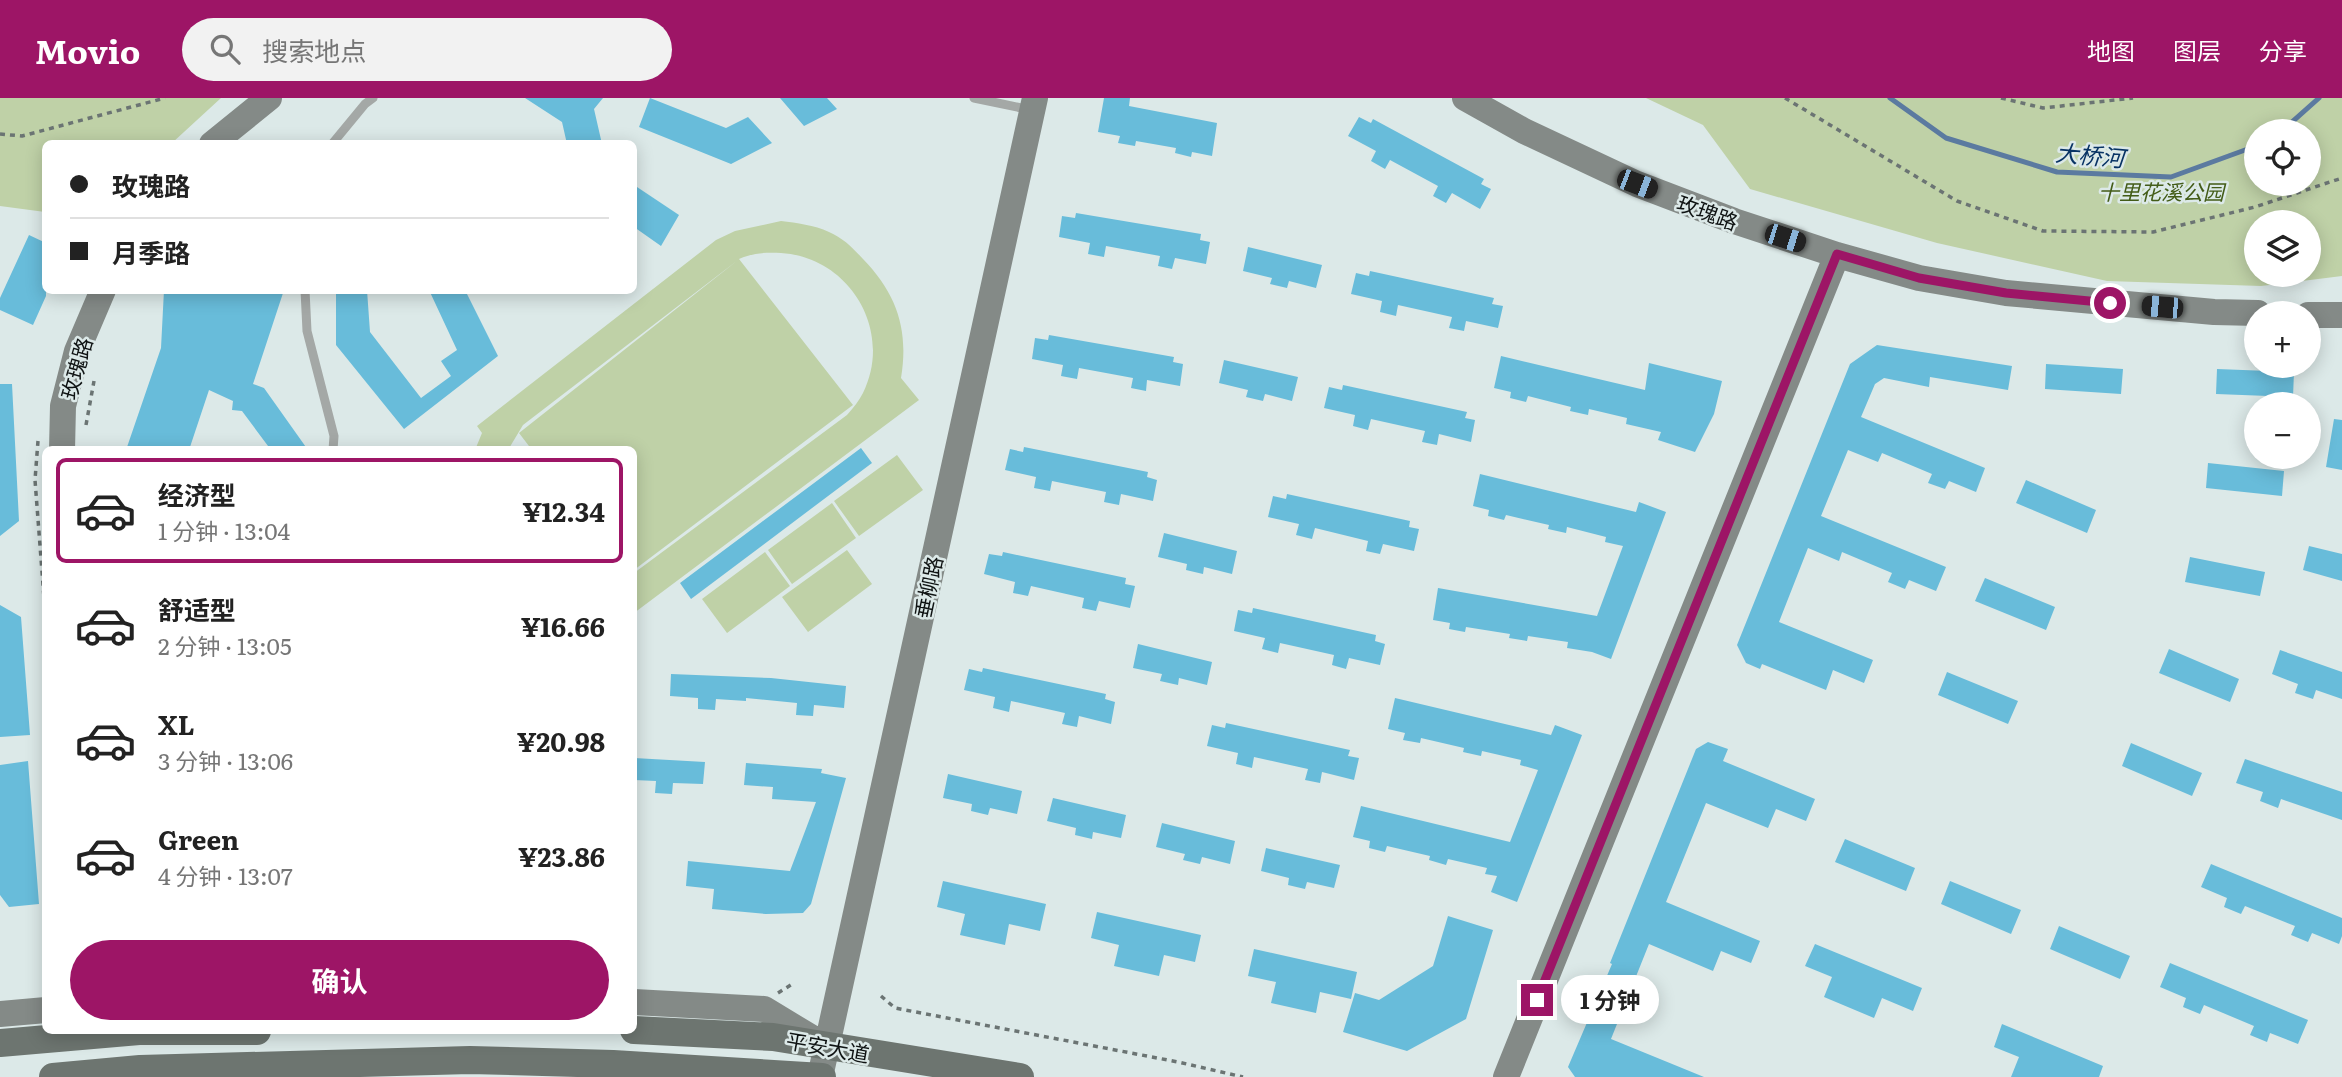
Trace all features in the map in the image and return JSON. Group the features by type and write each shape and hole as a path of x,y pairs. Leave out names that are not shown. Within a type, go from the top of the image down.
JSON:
{"main road":[{"name":"平安大道","path":"637,1030 771,1037 1020,1077"},
{"path":"0,1043 75,1034"},
{"name":"平安大道","path":"52,1077 470,1060 613,1064 821,1077"}],"street":[{"path":"217,140 269,98"},
{"name":"玫瑰路","path":"1465,98 1524,131 1637,184 1734,221 1919,278 2006,293 2244,313"},
{"name":"垂柳路","path":"821,1077 1034,104"},
{"path":"1506,1077 1837,254"},
{"name":"玫瑰路","path":"62,446 63,406 77,352 101,294"},
{"path":"2321,315 2342,315"},
{"path":"637,1002 764,1009 826,1047"},
{"path":"0,1014 42,1010"},
{"path":"438,1077 470,1060"}],"lane":[{"path":"335,140 373,98"},
{"path":"974,98 1034,104"},
{"path":"305,294 307,331 334,436 334,446"}],"path":[{"path":"0,134 22,136 165,98"},
{"path":"1785,98 1957,201 2043,231 2153,232 2255,207 2342,178"},
{"path":"2001,98 2043,108 2133,98"},
{"path":"86,426 95,376"},
{"path":"782,993 794,984"},
{"path":"881,996 895,1008 1243,1077"}],"green space":[{"path":"0,98 221,98 175,140 42,140 42,212 0,206"},
{"name":"十里花溪公园","path":"1646,98 2342,98 2342,276 2321,279 2321,210 2244,210 2244,285 2107,281 1937,243 1750,189 1703,125"},
{"path":"781,221 811,226 834,234 852,247 875,272 892,299 898,314 903,344 901,378 919,400 637,611 637,571 847,415 860,399 871,369 873,345 869,322 859,301 845,282 827,268 805,258 770,253 739,259 853,405 637,568 637,446 529,446 519,433 738,260 523,425 510,446 477,446 482,433 477,426 716,240 735,231"},
{"path":"897,455 923,490 859,536 834,501"},
{"path":"832,503 856,538 792,584 768,550"},
{"path":"847,550 872,584 808,632 782,597"},
{"path":"765,552 790,586 727,633 702,599"}],"building":[{"path":"525,98 603,98 594,109 601,140 566,140 562,122"},
{"path":"650,98 726,128 748,117 772,143 731,164 639,127"},
{"path":"780,98 827,98 837,109 804,126"},
{"path":"1104,98 1130,98 1129,106 1217,123 1212,156 1192,152 1191,157 1175,153 1176,148 1136,141 1135,146 1118,143 1120,136 1098,132"},
{"path":"1359,117 1371,123 1373,119 1484,179 1481,184 1491,189 1480,209 1452,193 1446,203 1433,196 1438,186 1390,160 1385,169 1371,161 1376,151 1348,136"},
{"path":"637,187 679,215 661,246 637,229"},
{"path":"1076,213 1201,234 1200,240 1210,242 1206,264 1175,258 1172,269 1158,266 1160,256 1106,246 1104,257 1088,254 1090,243 1059,237 1062,216 1075,218"},
{"path":"29,235 42,241 42,294 46,296 33,325 0,310 0,298"},
{"path":"1248,247 1322,265 1316,288 1289,281 1287,288 1270,284 1272,278 1243,271"},
{"path":"1370,271 1494,298 1492,304 1503,306 1498,328 1466,321 1464,331 1449,328 1452,317 1398,305 1396,316 1380,312 1382,301 1351,294 1356,273 1369,276"},
{"path":"164,294 283,294 253,384 264,388 305,446 268,446 242,411 232,410 233,401 209,390 190,446 127,446 161,348"},
{"path":"336,294 367,294 370,332 421,398 451,376 441,361 457,350 431,294 467,294 498,356 404,429 336,345"},
{"path":"1049,335 1174,357 1173,362 1183,364 1180,386 1147,380 1146,391 1131,388 1133,378 1079,368 1077,379 1061,376 1063,365 1032,359 1035,338 1048,340"},
{"path":"1877,345 2012,366 2008,390 1930,377 1929,387 1884,378 1875,384 1861,417 1985,468 1976,492 1949,481 1945,489 1928,483 1932,474 1882,453 1878,462 1848,450 1821,516 1946,567 1936,591 1909,580 1905,589 1888,582 1892,573 1842,552 1839,561 1808,548 1779,622 1873,660 1864,683 1833,670 1826,690 1762,664 1760,669 1746,663 1737,645 1850,364"},
{"path":"1501,356 1645,390 1649,363 1722,381 1714,414 1695,452 1658,440 1661,432 1626,424 1627,418 1589,409 1588,415 1570,411 1571,407 1528,396 1526,402 1510,398 1511,392 1494,388"},
{"path":"1224,360 1298,377 1292,401 1265,394 1263,401 1246,397 1248,390 1219,383"},
{"path":"2046,364 2123,369 2121,394 2045,389"},
{"path":"2217,369 2244,370 2244,378 2294,378 2293,392 2216,394"},
{"path":"0,384 12,384 19,521 0,536"},
{"path":"1343,385 1467,412 1465,418 1475,420 1471,442 1439,434 1437,445 1422,442 1425,431 1371,419 1368,430 1353,426 1355,415 1324,408 1329,387 1342,390"},
{"path":"2334,419 2342,420 2342,470 2326,467"},
{"path":"1024,447 1148,472 1147,477 1157,480 1153,501 1121,494 1119,505 1104,502 1106,492 1052,481 1050,491 1034,488 1036,477 1005,470 1010,449 1023,452"},
{"path":"861,448 872,463 691,599 680,583"},
{"path":"2208,463 2244,467 2244,469 2284,471 2282,496 2206,488"},
{"path":"1480,474 1636,512 1639,502 1666,512 1611,659 1592,652 1567,648 1568,642 1528,636 1527,641 1509,638 1510,634 1466,627 1465,632 1449,629 1450,623 1433,620 1438,588 1597,616 1623,546 1605,542 1606,537 1567,527 1566,533 1548,529 1549,525 1506,515 1504,520 1488,516 1489,510 1473,506"},
{"path":"2026,480 2096,510 2087,533 2016,503"},
{"path":"1287,494 1410,521 1409,527 1419,529 1414,551 1383,544 1380,554 1366,551 1368,541 1315,528 1312,539 1296,535 1299,524 1268,517 1273,496 1286,499"},
{"path":"1164,533 1237,551 1232,574 1204,567 1203,574 1186,570 1187,564 1158,557"},
{"path":"2309,546 2342,554 2342,581 2303,570"},
{"path":"1003,552 1126,578 1125,584 1135,586 1130,608 1099,601 1096,611 1082,608 1084,598 1031,586 1028,596 1013,593 1015,582 984,574 989,554 1002,556"},
{"path":"2190,557 2265,572 2260,596 2185,582"},
{"path":"1985,578 2055,607 2046,630 1975,601"},
{"path":"0,605 21,617 30,735 0,737"},
{"path":"1253,608 1376,635 1375,641 1385,644 1380,665 1349,658 1346,669 1332,665 1334,655 1280,643 1278,653 1262,649 1265,638 1234,631 1238,610 1252,613"},
{"path":"1138,644 1212,662 1207,685 1179,678 1178,685 1160,681 1162,674 1133,668"},
{"path":"2169,649 2239,679 2230,702 2159,673"},
{"path":"2280,650 2342,672 2342,699 2316,690 2313,699 2295,693 2298,684 2272,674"},
{"path":"983,668 1106,694 1105,699 1115,702 1111,724 1079,716 1077,727 1062,724 1065,713 1011,701 1009,712 993,708 995,697 964,690 969,669 982,672"},
{"path":"1947,672 2018,701 2008,724 1938,695"},
{"path":"671,674 771,678 846,686 844,708 814,705 813,716 796,715 797,703 746,698 746,701 716,699 715,710 698,709 698,698 670,696"},
{"path":"1395,698 1551,735 1555,725 1582,735 1517,902 1491,892 1497,876 1485,874 1487,868 1448,859 1446,865 1429,860 1430,856 1387,846 1385,852 1369,848 1370,841 1353,837 1361,806 1510,842 1538,770 1520,765 1521,760 1482,751 1481,756 1463,752 1464,748 1421,738 1420,743 1403,740 1405,733 1388,729"},
{"path":"1226,723 1350,750 1348,756 1359,758 1354,780 1322,772 1320,783 1305,780 1308,769 1254,757 1252,768 1236,764 1238,753 1207,746 1212,725 1225,728"},
{"path":"1708,742 1728,749 1723,761 1815,799 1806,821 1776,809 1768,828 1706,803 1666,902 1760,941 1751,963 1721,951 1713,971 1649,944 1611,1039 1704,1077 1575,1077 1568,1067 1612,964 1610,963 1696,749"},
{"path":"2131,743 2202,773 2192,796 2122,766"},
{"path":"637,758 705,762 703,784 673,783 672,794 655,793 656,781 637,780"},
{"path":"2245,759 2342,792 2342,820 2281,799 2278,808 2260,801 2263,792 2236,783"},
{"path":"28,761 39,904 9,907 0,895 0,765"},
{"path":"746,763 822,769 821,773 846,778 811,904 803,913 766,914 712,909 714,889 686,886 688,861 790,871 816,802 772,799 773,787 744,785"},
{"path":"948,774 1022,791 1017,814 990,808 988,815 971,811 972,804 943,798"},
{"path":"1053,798 1126,815 1121,838 1093,832 1092,839 1075,835 1076,828 1047,821"},
{"path":"1162,823 1235,841 1230,864 1202,857 1200,864 1183,860 1185,854 1156,847"},
{"path":"1845,839 1915,868 1906,891 1835,862"},
{"path":"1266,848 1340,865 1334,888 1307,882 1305,889 1288,885 1289,878 1261,871"},
{"path":"2211,864 2342,918 2339,944 2312,933 2308,942 2291,935 2295,926 2245,906 2241,914 2224,907 2227,898 2201,887"},
{"path":"943,881 1046,904 1040,931 1009,924 1005,945 960,935 965,914 937,907"},
{"path":"1950,881 2021,910 2011,934 1941,904"},
{"path":"1097,912 1201,935 1195,962 1164,955 1159,976 1114,966 1119,945 1091,938"},
{"path":"1448,916 1493,930 1466,1019 1407,1051 1343,1032 1355,993 1379,1000 1433,966"},
{"path":"2059,926 2130,956 2120,979 2050,949"},
{"path":"1815,944 1922,988 1913,1011 1882,998 1874,1018 1824,997 1832,977 1805,966"},
{"path":"1254,949 1357,972 1351,999 1320,992 1316,1013 1271,1003 1276,982 1248,976"},
{"path":"2170,963 2308,1020 2298,1044 2270,1033 2267,1042 2250,1035 2254,1026 2204,1005 2200,1014 2183,1007 2186,998 2160,987"},
{"path":"2002,1024 2103,1066 2099,1077 2011,1077 2019,1057 1994,1047"}],"waterway":[{"name":"大桥河","path":"1890,98 1946,138 2057,172 2171,177 2244,150"},
{"name":"大桥河","path":"2295,119 2319,98"}],"route":[{"path":"1537,1000 1837,254 1919,278 2006,293 2110,303"}]}
